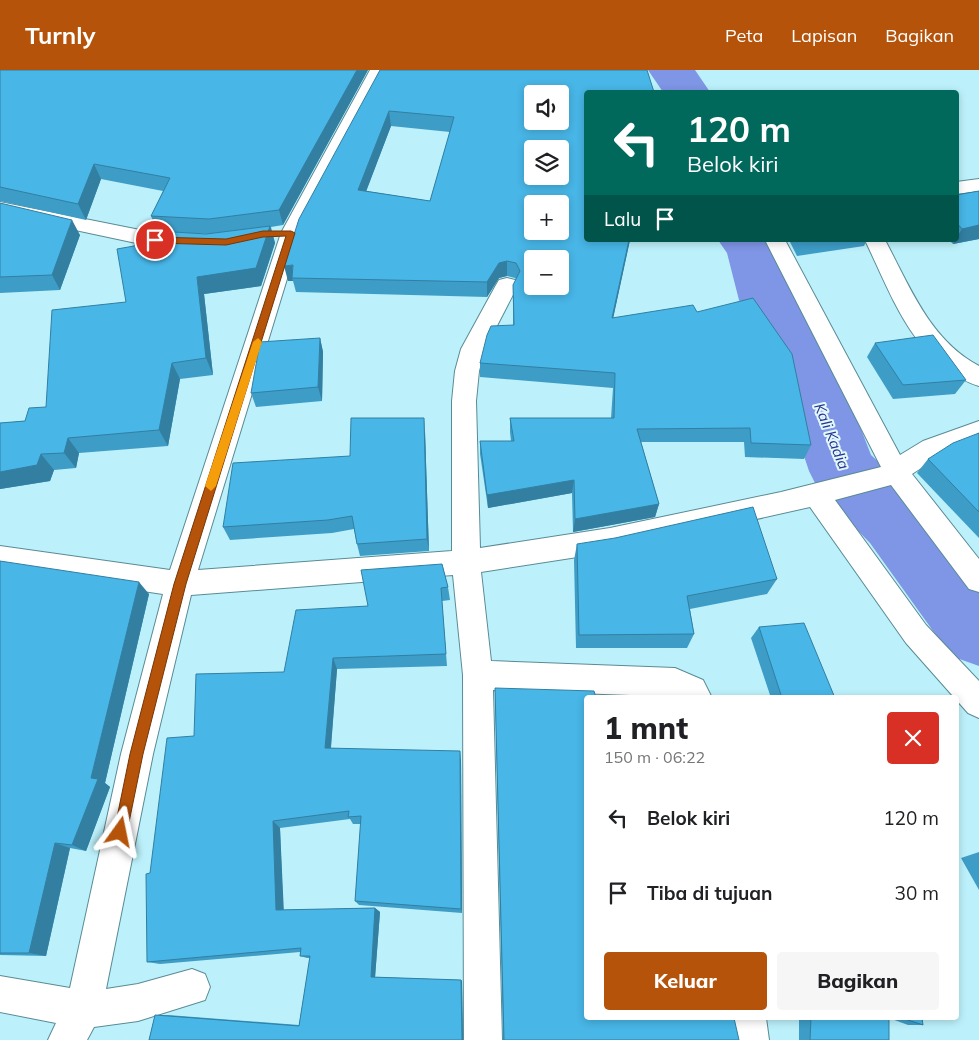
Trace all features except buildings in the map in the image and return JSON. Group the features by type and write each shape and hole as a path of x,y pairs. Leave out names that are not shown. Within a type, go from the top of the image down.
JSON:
{"street":[{"path":"67,1040 84,1008 137,754 180,584 282,234 314,185 379,70"},
{"path":"959,188 979,185"},
{"path":"0,208 155,240 193,242"},
{"path":"776,242 886,476 979,580"},
{"path":"876,242 916,324 953,364 979,377"},
{"path":"483,1040 478,675 466,562 464,401 467,371 480,334 507,286"},
{"path":"0,558 180,584 466,562 610,540 886,476 915,457 979,430"},
{"path":"822,492 866,567 916,634 979,703"},
{"path":"478,675 675,682 692,690 695,695"},
{"path":"0,994 84,1008 119,1006 192,987"},
{"path":"747,1020 750,1040"}],"waterway":[{"name":"Kali Kadia","path":"671,70 685,90"},
{"name":"Kali Kadia","path":"748,242 754,250 769,300 797,344 843,471 895,522 979,631"}],"slow traffic":[{"path":"211,486 258,342"}],"route":[{"path":"120,832 137,754 180,584 291,233 263,234 242,237 226,242 202,243 155,240"}]}
